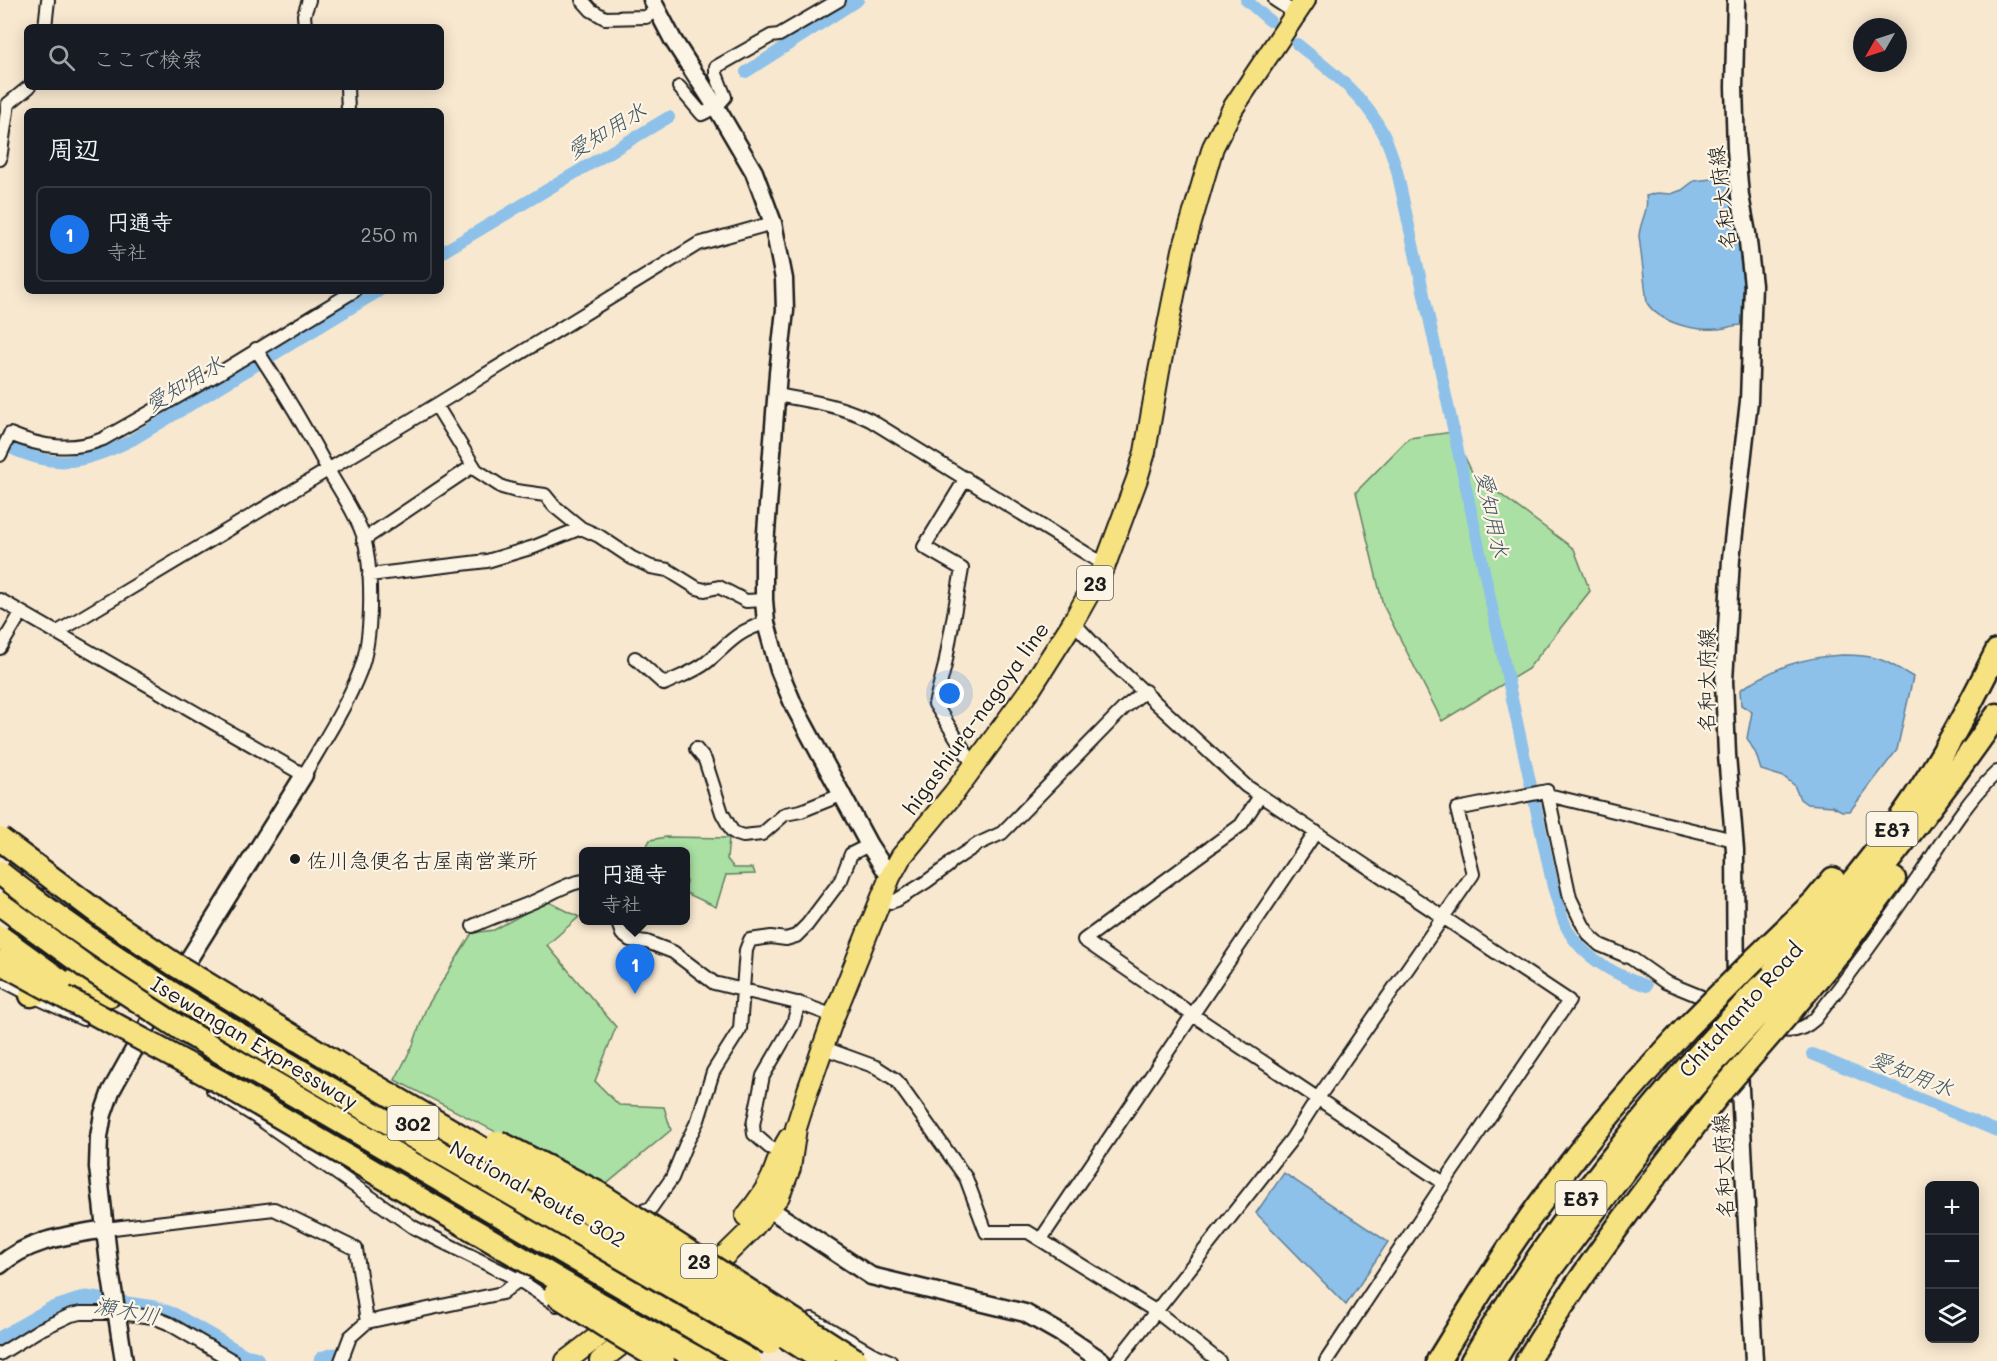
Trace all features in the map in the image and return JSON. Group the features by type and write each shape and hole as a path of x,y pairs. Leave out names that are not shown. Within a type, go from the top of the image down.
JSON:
{"highway":[{"name":"Chitahanto Road","path":"1472,1361 1500,1313 1550,1239 1654,1104 1773,1000 1811,930 1906,810 1946,747 1997,651"},
{"path":"1527,1361 1588,1266 1724,1089 1773,1000 1837,956 1949,802 1978,743 1997,715"},
{"path":"1438,1361 1546,1195 1627,1093 1685,1029 1814,902 1946,747"},
{"path":"0,838 72,894 136,939 226,997 577,1204 824,1361"},
{"name":"Isewangan Expressway","path":"0,873 125,963 199,1011 800,1361"},
{"name":"National Route 302","path":"0,897 46,914 172,984 346,1086 599,1225 819,1361"},
{"name":"Isewangan Expressway","path":"0,904 88,968 183,1030 750,1361"},
{"name":"302","path":"0,931 83,978 150,1021 650,1323 719,1361"},
{"path":"0,938 43,969 222,1083"},
{"path":"0,962 222,1083 593,1300 702,1361"},
{"path":"31,995 83,978"},
{"name":"Chitahanto Road","path":"1494,1361 1548,1272 1713,1052"},
{"path":"353,1073 511,1148 598,1193 857,1361"},
{"path":"345,1154 583,1312 663,1361"}],"main road":[{"name":"higashiura-nagoya line","path":"600,1361 650,1323 718,1248 764,1205 779,1196 790,1168 796,1128 834,1016 890,877 901,857 974,766 1031,688 1073,622 1105,565 1137,479 1144,452 1183,250 1213,147 1293,4"},
{"name":"higashiura-nagoya line","path":"566,1361 630,1311 717,1265 753,1228 764,1205 780,1152 796,1128"}],"street":[{"path":"45,24 48,0"},
{"path":"305,24 304,15 309,0"},
{"path":"582,0 591,10 605,18 646,17 654,5 754,172 773,223 784,279 785,310 764,559 766,623 774,657 790,697 868,845 890,877"},
{"path":"679,87 702,114 716,107 725,97 716,74 716,67 771,36 779,35 838,0"},
{"path":"1275,0 1293,4"},
{"name":"名和大府線","path":"1736,0 1734,87 1736,149 1740,196 1753,285 1749,401 1731,559 1724,681 1734,840 1736,1011 1754,1361"},
{"path":"0,159 4,101 24,90"},
{"path":"347,90 348,108"},
{"path":"56,633 436,405 698,243 773,223"},
{"path":"0,455 10,434 33,444 55,447 91,444 113,434 349,294"},
{"path":"124,1361 109,1264 98,1167 99,1137 103,1114 111,1092 150,1021 330,730 360,670 366,646 370,602 369,575 363,540 346,501 328,469 256,350"},
{"path":"777,395 830,404 870,420 1105,565"},
{"path":"436,405 476,470 502,487 545,495 554,506 581,528 599,536 632,558 651,567 668,570 697,588 705,590 719,587 746,601 764,600"},
{"path":"363,540 473,466"},
{"path":"966,478 924,547 962,569 945,665 935,704 974,766"},
{"path":"369,575 487,561 534,547 581,528"},
{"path":"0,600 304,775"},
{"path":"0,648 21,613"},
{"path":"1073,622 1104,655 1246,786 1569,1001 1326,1361"},
{"path":"635,658 664,684 705,664 749,627 766,623"},
{"path":"881,899 891,902 897,900 978,844 1002,833 1124,708 1145,691"},
{"path":"696,749 705,760 722,813 732,831 743,836 762,834 785,814 801,811 841,795"},
{"path":"1734,840 1548,795 1570,898 1590,936 1600,945 1630,958 1665,982 1779,1029 1792,1031 1806,1027 1815,1019 1868,951 1959,817 1987,781 1997,772"},
{"path":"1117,1361 1291,1140 1473,874 1457,809 1545,791"},
{"path":"1260,796 1241,825 1084,940 1444,1183"},
{"path":"1041,1239 1316,832"},
{"path":"0,838 11,842 26,865 46,914"},
{"path":"341,1358 350,1337 368,1322 502,1293 542,1257 599,1225 651,1208 672,1178 698,1120 713,1072 740,1029 746,950 750,940 771,937 786,939 796,936 841,880 851,854 868,845"},
{"path":"473,926 579,882"},
{"path":"619,925 622,934 630,940 647,942 674,951 714,983 799,1003 834,1016"},
{"path":"0,979 138,1043 261,1120 413,1227 519,1280 601,1333"},
{"path":"780,1152 769,1147 754,1134 753,1125 764,1076 793,1024 799,1003"},
{"path":"824,1048 876,1066 896,1080 966,1178 986,1232 1028,1232 1041,1239 1156,1312 1218,1361"},
{"path":"764,1205 871,1276 1025,1313 1102,1361"},
{"path":"0,1265 23,1248 49,1239 105,1229 274,1209 356,1249 368,1322"},
{"path":"717,1265 871,1353 890,1361"},
{"path":"0,1354 39,1330 70,1315 117,1311 153,1317 168,1323 233,1361"}],"green space":[{"path":"1453,432 1473,474 1574,549 1590,591 1528,669 1442,721 1383,605 1356,492 1409,438"},
{"path":"666,837 729,838 727,859 734,868 753,868 755,874 726,875 716,907 690,895 690,847 646,847 650,840"},
{"path":"547,901 579,917 547,945 616,1027 595,1081 619,1105 664,1107 671,1130 603,1187 395,1080 413,1045 426,1008 472,933 494,930"}],"water":[{"path":"1729,176 1740,250 1744,325 1720,329 1688,327 1660,316 1647,303 1639,236 1646,196 1657,193 1671,194 1682,190 1694,181"},
{"path":"1842,655 1879,659 1913,677 1897,750 1850,811 1842,811 1832,806 1807,804 1800,799 1794,785 1784,777 1761,770 1756,754 1747,738 1752,712 1741,705 1740,690 1788,665 1814,658"},
{"path":"1284,1173 1388,1242 1346,1305 1256,1213"}],"waterway":[{"name":"愛知用水","path":"746,72 858,0"},
{"name":"愛知用水","path":"1246,0 1270,21"},
{"name":"愛知用水","path":"1297,44 1333,73 1365,105 1382,131 1394,161 1553,887 1564,922 1578,945 1598,962 1646,986"},
{"name":"愛知用水","path":"444,251 669,117"},
{"name":"愛知用水","path":"0,443 35,458 51,461 82,459 114,449 374,294"},
{"name":"愛知用水","path":"1812,1054 1997,1131"},
{"name":"瀬木川","path":"0,1342 50,1313 86,1301 154,1311 173,1318 244,1359 254,1361"},
{"name":"瀬木川","path":"324,1361 334,1358 341,1361"}],"place":[{"name":"佐川急便名古屋南営業所","path":"295,859"},
{"name":"円通寺","path":"635,994"}]}
